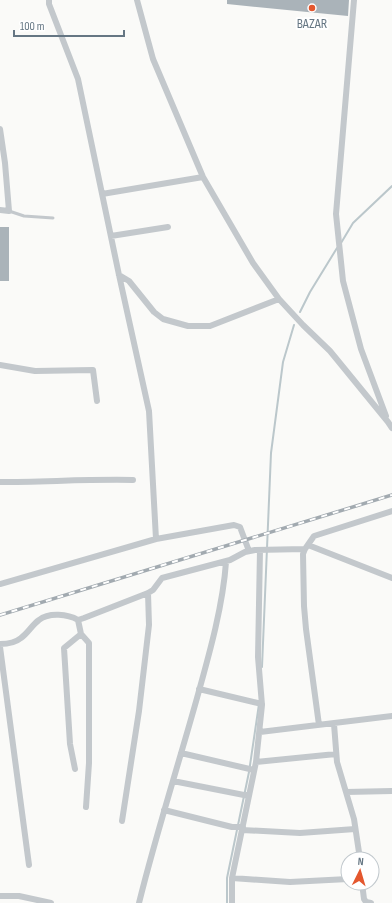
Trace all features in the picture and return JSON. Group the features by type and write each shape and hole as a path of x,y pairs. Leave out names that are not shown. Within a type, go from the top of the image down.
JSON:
{"street":[{"path":"49,0 49,4 78,80 149,411 156,539"},
{"path":"136,0 153,59 204,177 253,263 279,299 330,351 392,428"},
{"path":"354,0 336,214 343,281 361,349 388,422"},
{"path":"0,129 9,211 0,210"},
{"path":"102,194 204,177"},
{"path":"111,236 168,227"},
{"path":"119,275 129,281 154,312 163,319 188,326 210,326 279,299"},
{"path":"0,365 35,371 93,370 98,401"},
{"path":"0,482 93,479 133,480"},
{"path":"319,724 304,614 303,554 314,536 392,511"},
{"path":"0,584 156,539 238,526 243,533 249,551"},
{"path":"78,620 148,593 153,590 162,578 226,562 249,551 306,547 392,578"},
{"path":"232,903 232,878 256,762 260,732 262,704 258,657 260,550"},
{"path":"139,903 199,689 217,617 226,562"},
{"path":"122,822 139,710 149,625 148,593"},
{"path":"29,865 0,646 9,644 19,639 38,620 44,617 72,616 78,620 81,634 89,643 89,763 86,807"},
{"path":"75,769 70,744 64,648 81,634"},
{"path":"199,689 262,704"},
{"path":"260,732 392,716"},
{"path":"334,724 337,762 354,820 359,851"},
{"path":"181,753 254,770"},
{"path":"256,762 336,754"},
{"path":"173,780 249,796"},
{"path":"346,792 392,791"},
{"path":"164,810 242,829 300,833 355,829"},
{"path":"232,878 290,882 340,879"},
{"path":"363,891 364,899 366,902 371,903"},
{"path":"0,896 19,896 51,903"},
{"path":"19,896 21,903"}],"lane":[{"path":"9,211 24,216 53,218"}],"building":[{"name":"BAZAR","path":"227,0 349,0 348,16 227,4"},
{"path":"0,227 9,227 9,281 0,281"}],"waterway":[{"path":"341,243 353,223 392,186"},
{"path":"300,312 310,292 337,248"},
{"path":"262,667 271,453 283,362 294,325"},
{"path":"227,903 227,878 249,772 259,704"}],"railway":[{"path":"0,615 392,495"}],"place":[{"name":"BAZAR","path":"312,8"}]}
